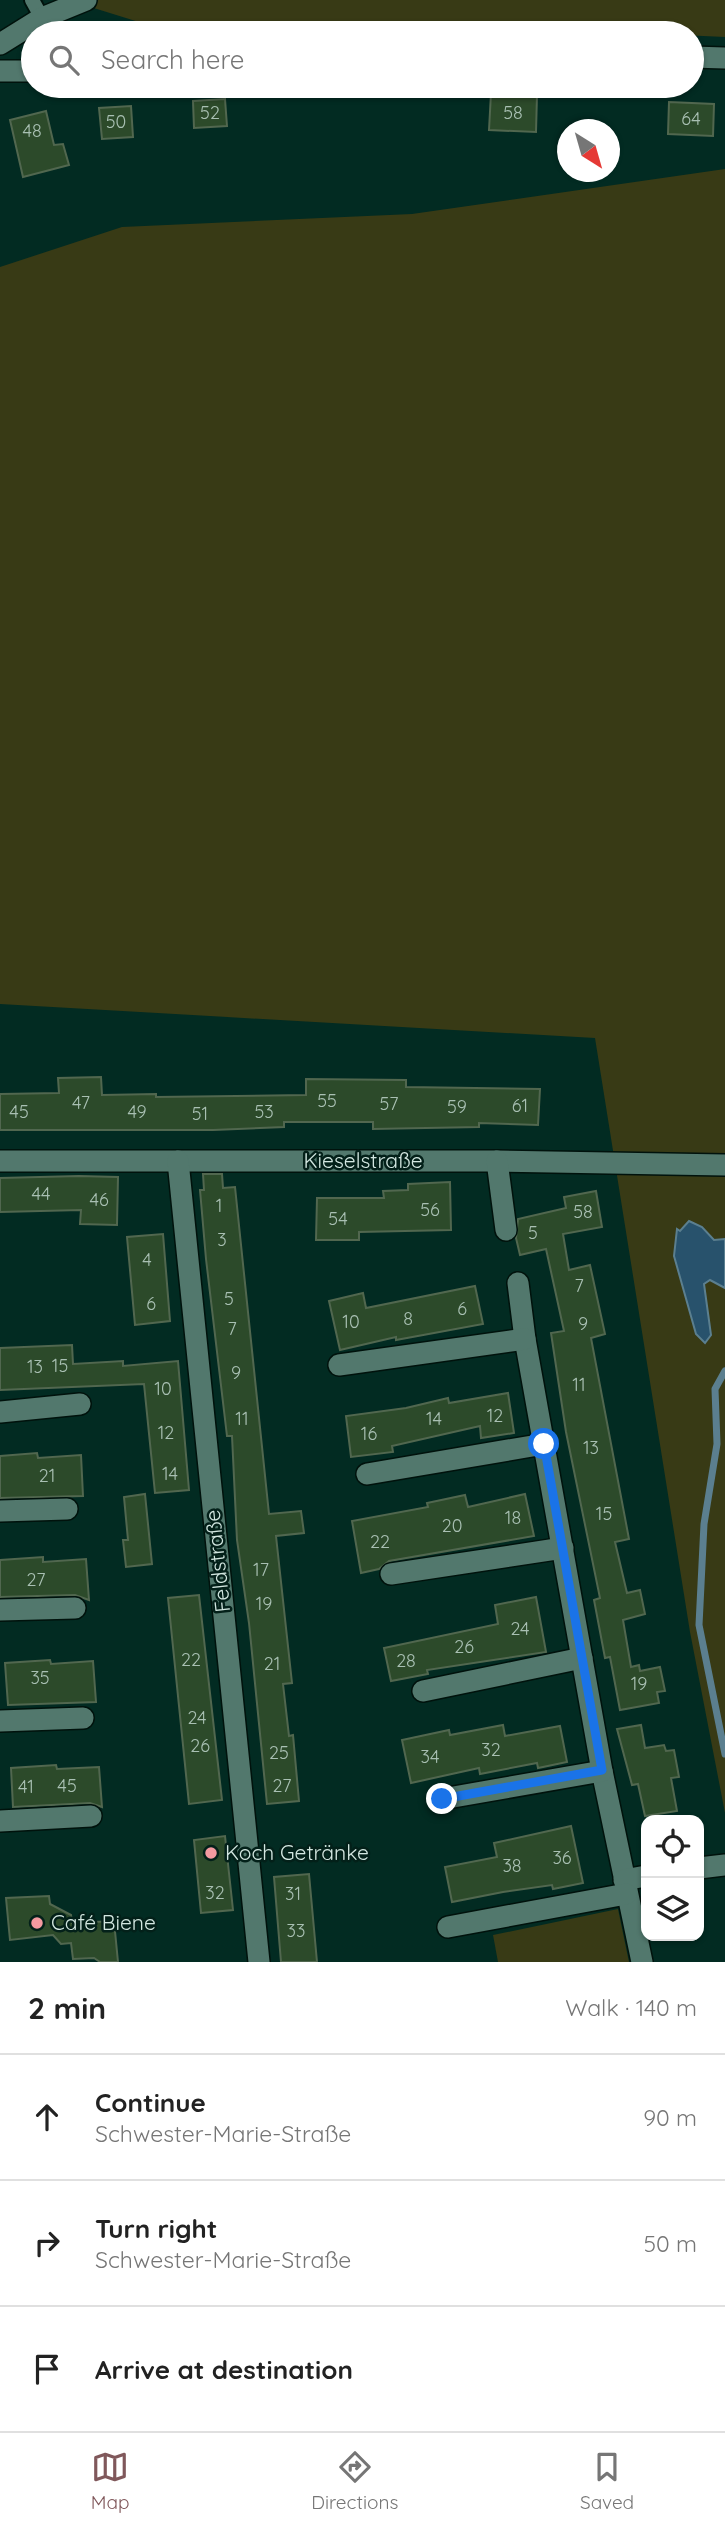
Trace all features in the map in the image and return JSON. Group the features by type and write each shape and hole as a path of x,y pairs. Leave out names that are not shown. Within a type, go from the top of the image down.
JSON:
{"street":[{"path":"37,9 86,0"},
{"path":"0,44 21,24"},
{"path":"704,57 725,58"},
{"path":"0,71 21,71"},
{"name":"Kieselstraße","path":"0,1161 497,1161 725,1165"},
{"name":"Feldstraße","path":"177,1161 259,1962"},
{"path":"497,1161 506,1230"},
{"path":"518,1283 525,1339 602,1770 642,1962"},
{"path":"339,1366 525,1339"},
{"path":"0,1412 80,1404"},
{"path":"367,1474 544,1444"},
{"path":"0,1511 67,1510"},
{"path":"390,1574 564,1548"},
{"path":"0,1611 75,1608"},
{"path":"423,1691 582,1658"},
{"path":"0,1721 83,1718"},
{"path":"442,1799 602,1770"},
{"path":"0,1821 91,1816"},
{"path":"704,1867 725,1865"},
{"path":"449,1927 625,1887 642,1878"}],"green space":[{"path":"68,0 725,0 725,37 704,36 704,21 136,21"},
{"path":"725,169 725,1813 690,1632 595,1038 0,1004 0,267 122,227 412,214"},
{"path":"618,1909 629,1962 498,1962 493,1935"}],"water":[{"path":"689,1221 702,1227 714,1240 725,1239 725,1288 710,1280 704,1284 711,1335 705,1343 696,1334 674,1256 677,1229 680,1231"}],"building":[{"path":"491,98 537,98 536,132 489,130"},
{"path":"225,99 227,126 194,128 193,101"},
{"path":"669,102 714,104 713,136 668,134"},
{"path":"131,106 133,137 102,139 99,108"},
{"path":"46,111 54,145 63,144 69,165 23,177 10,120"},
{"path":"101,1077 102,1095 156,1094 156,1097 306,1095 306,1079 406,1080 406,1087 540,1089 538,1125 479,1123 479,1127 373,1129 373,1122 284,1122 284,1127 213,1130 0,1130 0,1094 59,1093 58,1078"},
{"path":"203,1174 222,1174 223,1188 235,1187 269,1514 301,1511 304,1533 276,1536 292,1683 283,1684 289,1736 293,1735 299,1801 267,1804 249,1623 237,1540 232,1436 227,1436 206,1259 200,1190 204,1190"},
{"path":"118,1177 117,1225 80,1224 81,1210 0,1212 0,1178"},
{"path":"450,1182 451,1230 359,1232 359,1240 316,1240 317,1198 384,1198 383,1191 408,1190 408,1184"},
{"path":"596,1191 602,1227 563,1234 569,1270 590,1265 605,1334 591,1338 629,1539 615,1542 627,1593 640,1590 645,1614 623,1620 631,1667 639,1665 640,1671 660,1667 665,1691 657,1692 659,1703 620,1710 610,1657 605,1658 594,1600 600,1598 566,1432 551,1333 564,1331 546,1249 520,1255 516,1238 518,1219 566,1208 564,1197"},
{"path":"163,1234 170,1321 135,1325 127,1237"},
{"path":"475,1286 483,1324 396,1340 396,1337 340,1350 329,1301 363,1293 366,1308"},
{"path":"72,1345 73,1364 123,1361 123,1366 178,1361 189,1490 155,1493 144,1384 0,1390 0,1348"},
{"path":"508,1393 514,1433 481,1438 480,1426 392,1446 393,1452 351,1457 346,1416 406,1408 448,1398 449,1403"},
{"path":"37,1453 38,1458 81,1455 83,1496 0,1498 0,1456"},
{"path":"145,1494 152,1564 126,1567 123,1540 128,1540 124,1497"},
{"path":"525,1494 534,1536 389,1561 379,1569 361,1573 352,1521 428,1507 427,1503 465,1495 468,1507"},
{"path":"43,1557 43,1562 86,1559 89,1600 75,1595 0,1597 0,1560"},
{"path":"199,1595 222,1800 189,1804 168,1598"},
{"path":"536,1597 546,1652 427,1670 428,1674 391,1681 384,1648 498,1624 495,1605"},
{"path":"50,1660 51,1664 93,1661 96,1702 8,1705 5,1663"},
{"path":"503,1725 505,1736 560,1726 567,1762 538,1768 537,1763 480,1774 479,1768 411,1783 402,1740 449,1730 450,1735"},
{"path":"641,1725 645,1748 664,1745 666,1751 674,1750 679,1777 671,1778 677,1811 645,1815 638,1784 632,1785 617,1729"},
{"path":"56,1765 57,1769 99,1767 102,1807 90,1803 13,1807 11,1768"},
{"path":"571,1826 583,1883 553,1889 552,1885 503,1892 452,1902 445,1867 497,1857 494,1843"},
{"path":"225,1836 233,1910 201,1913 194,1840"},
{"path":"309,1874 317,1962 281,1962 274,1877"},
{"path":"49,1896 50,1904 71,1915 72,1923 114,1921 118,1962 100,1962 94,1958 73,1959 71,1943 61,1944 53,1935 10,1940 6,1898"}],"waterway":[{"path":"725,1371 715,1389 717,1444 704,1524 699,1625 725,1754"}],"place":[{"name":"Koch Getränke","path":"211,1853"},
{"name":"Café Biene","path":"37,1923"}],"route":[{"path":"442,1799 602,1770 544,1444"}]}
